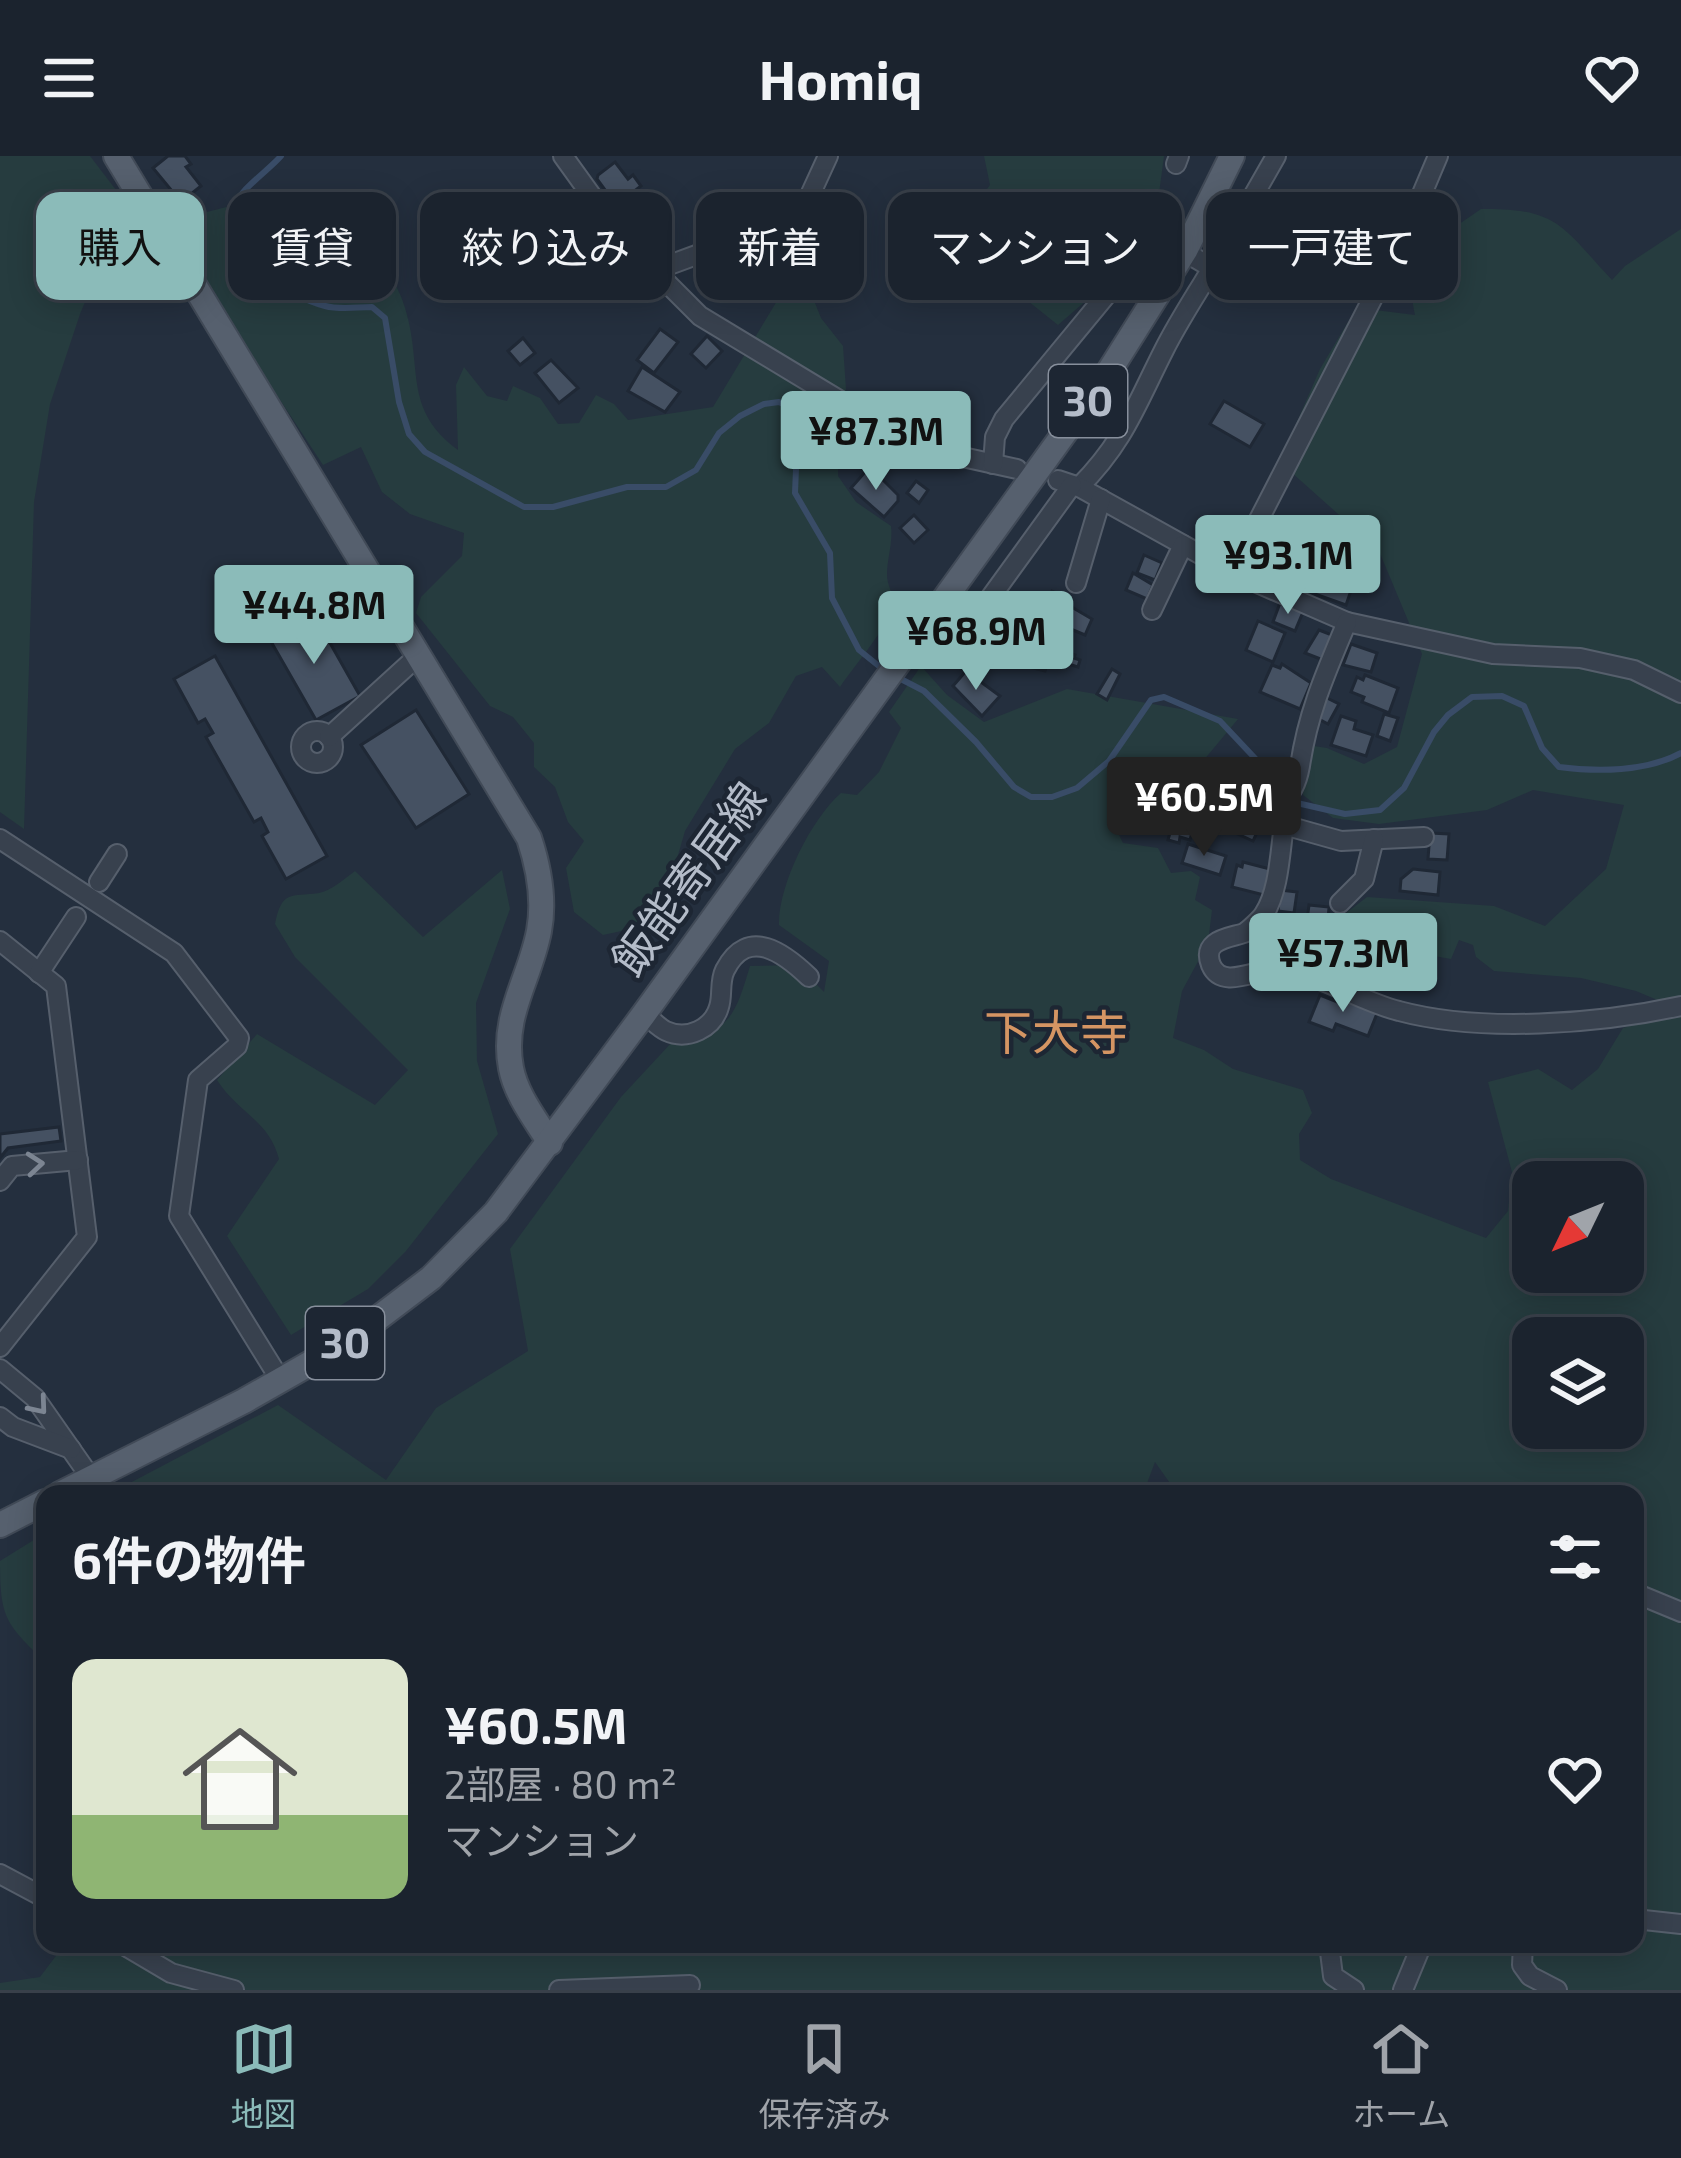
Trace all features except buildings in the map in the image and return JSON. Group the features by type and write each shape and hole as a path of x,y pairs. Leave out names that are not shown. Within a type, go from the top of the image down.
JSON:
{"main road":[{"path":"116,156 520,822 536,860 541,918 512,1008 509,1045 517,1088 550,1143"},
{"name":"飯能寄居線","path":"77,1485 344,1344 431,1278 496,1212 1108,373 1186,249 1232,156"},
{"path":"0,1525 36,1507"}],"street":[{"path":"563,156 587,192"},
{"path":"672,264 783,223 805,206 828,156"},
{"path":"1255,192 1276,156"},
{"path":"1232,572 1402,241 1438,156"},
{"path":"993,464 995,437 1004,419 1150,242 1161,238 1206,264"},
{"path":"972,623 1070,484 1125,434 1165,349 1206,278"},
{"path":"672,289 700,316 887,429 949,454 1017,469"},
{"path":"1070,484 1232,572 1347,622 1493,654 1580,658 1634,670 1681,693"},
{"path":"1076,583 1101,499"},
{"path":"1152,610 1183,545"},
{"path":"1347,622 1306,721 1293,789 1282,800 1269,801 1213,775 1203,776 1208,785 1284,825 1341,841 1424,837"},
{"path":"329,737 419,656"},
{"path":"1284,825 1264,915 1244,933 1220,938 1211,950 1210,963 1223,977 1276,969 1393,1010 1482,1025 1643,1014 1681,1006"},
{"path":"0,838 174,953 239,1038 237,1046 198,1080 179,1216 281,1381"},
{"path":"1340,903 1364,879 1374,839"},
{"path":"99,882 117,854"},
{"path":"39,973 76,917"},
{"path":"0,941 56,986 87,1237 0,1347"},
{"path":"644,1014 666,1031 681,1034 708,1025 722,1000 722,974 730,962 752,948 775,949 809,977"},
{"path":"0,1181 12,1166 78,1160"},
{"path":"0,1369 35,1398 91,1478"},
{"path":"0,1417 13,1427 71,1449"},
{"path":"1644,1597 1681,1612"},
{"path":"0,1874 36,1893"},
{"path":"1644,1920 1681,1924"},
{"path":"137,1953 171,1973 234,1990"},
{"path":"1330,1953 1333,1976 1354,1990"},
{"path":"1403,1990 1418,1953"},
{"path":"1523,1953 1522,1965 1530,1976 1556,1990"},
{"path":"559,1990 690,1985"}],"green space":[{"path":"0,156 90,156 116,192 36,192 36,300 86,300 50,404 34,502 24,829 0,812"},
{"path":"984,156 1164,156 1159,192 985,192 990,185"},
{"path":"228,207 228,300 396,300 396,286 407,315 422,404 429,420 458,450 456,385 464,367 487,396 507,401 513,386 540,398 558,424 579,423 596,395 614,404 628,420 713,407 778,300 814,300 843,346 846,389 838,420 838,476 856,502 891,526 887,575 891,612 840,687 822,667 796,676 769,723 735,749 685,831 676,862 675,896 649,925 603,935 574,912 566,868 584,841 568,822 555,787 534,767 534,743 513,717 490,706 416,613 421,597 462,556 464,533 410,514 382,492 361,447 323,465 204,285 204,213"},
{"path":"1481,209 1544,217 1569,234 1612,280 1681,229 1681,1010 1636,991 1581,978 1494,971 1476,957 1473,945 1459,940 1451,959 1434,956 1419,976 1399,984 1385,973 1347,982 1332,972 1287,962 1267,963 1247,940 1281,917 1324,930 1367,897 1494,906 1545,926 1606,869 1624,805 1533,790 1487,810 1379,824 1333,818 1303,795 1307,745 1364,764 1397,747 1422,654 1374,539 1347,522 1291,472 1289,440 1320,369 1348,322 1375,310 1415,315 1413,300 1458,300 1458,226"},
{"path":"1027,300 1087,300 1058,325"},
{"path":"921,666 947,695 984,722 1067,689 1238,719 1188,779 1162,784 1142,796 1115,827 1123,843 1158,848 1171,873 1191,871 1200,877 1195,900 1212,910 1208,943 1182,991 1173,1038 1233,1069 1303,1090 1312,1113 1299,1134 1300,1160 1331,1179 1486,1238 1508,1211 1512,1172 1488,1082 1538,1069 1572,1090 1598,1069 1623,1028 1681,1010 1681,1603 1644,1586 1644,1485 1171,1485 1155,1462 1146,1485 126,1485 278,1405 386,1480 436,1408 528,1351 510,1249 621,1097 673,1041 707,1034 727,1020 750,966 797,965 824,992 829,961 779,925 784,892 798,854 830,805 841,793 857,795 879,772 901,728 889,712"},
{"path":"502,870 510,909 476,1003 477,1061 498,1134 406,1251 368,1289 291,1335 227,1236 279,1159 261,1126 217,1080 257,1034 375,1105 408,1070 295,957 275,924 281,905 289,897 328,890 355,871 423,937"},
{"path":"36,1539 36,1653 4,1608 0,1561"},
{"path":"1644,1593 1681,1606 1681,1990 0,1990 0,1983 40,1977 58,1953 1644,1953"}],"waterway":[{"path":"281,156 234,205 230,228 236,243 261,272 295,294 331,307 372,307 385,318 409,434 425,452 524,507 553,507 627,487 666,487 696,470 719,433 740,416 779,402 794,409 798,420 795,493 830,553 832,598 859,650 885,671"},
{"path":"897,677 924,691 1014,787 1031,797 1052,797 1077,788 1109,761 1151,700 1164,697 1220,721 1297,803 1345,814 1380,810 1404,788 1434,732 1472,697 1502,696 1524,706 1542,748 1559,767 1621,769 1681,753"}],"district":[{"name":"下大寺","path":"1056,1033"}]}
